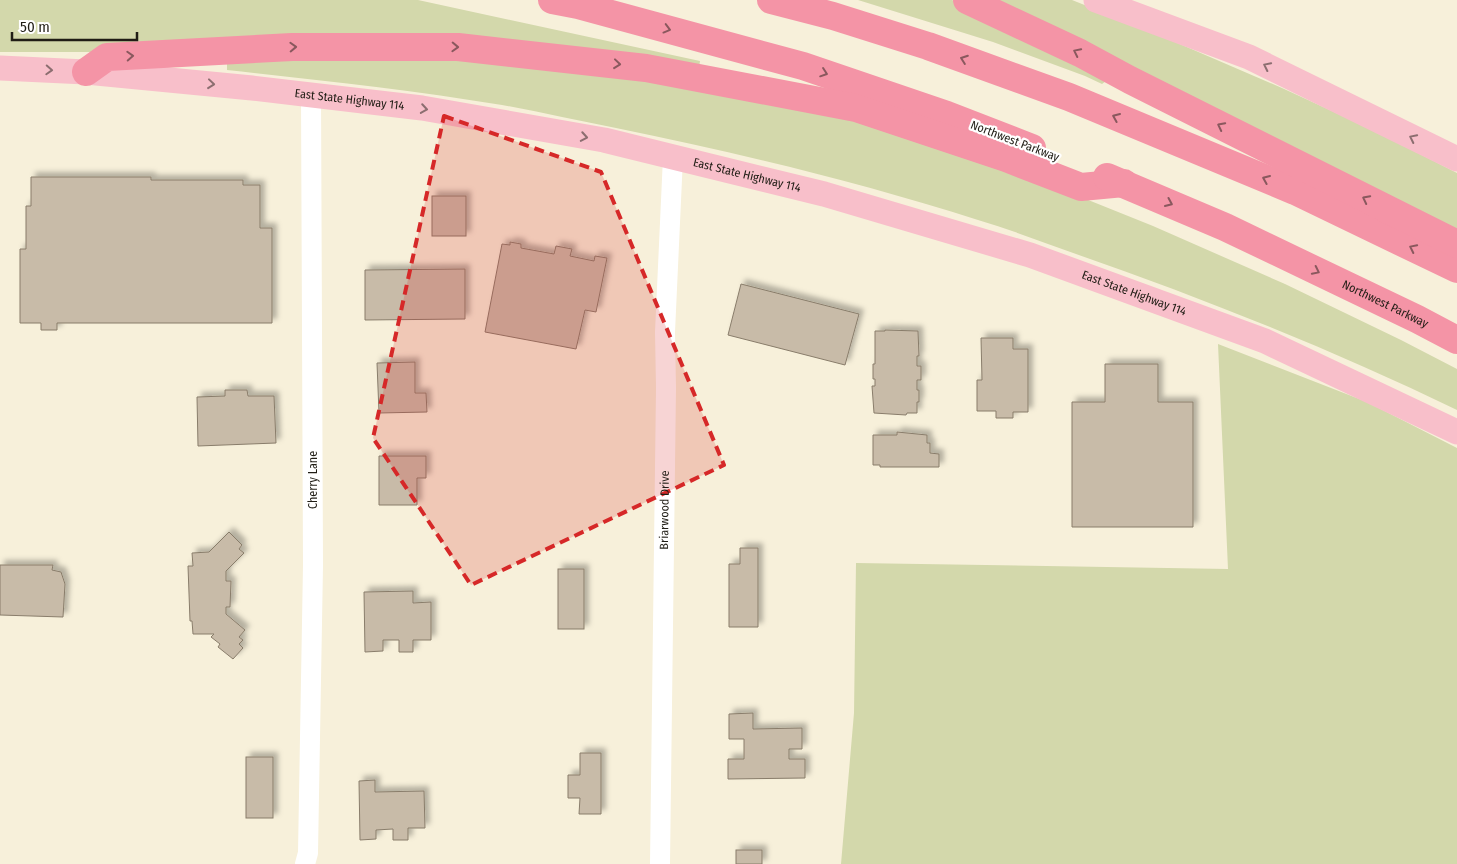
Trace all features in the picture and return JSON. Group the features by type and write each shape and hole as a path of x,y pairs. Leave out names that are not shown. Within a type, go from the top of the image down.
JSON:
{"highway":[{"name":"Northwest Parkway","path":"552,0 578,5 803,66 947,115 1124,183 1225,227 1457,340"},
{"path":"771,0 833,16 928,46 1069,98 1295,191 1457,270"},
{"path":"967,0 1080,53 1457,244"},
{"path":"86,72 107,58 292,47 458,47 646,68 856,108 1006,158 1080,187 1124,183"}],"main road":[{"path":"1096,0 1249,57 1457,159"},
{"name":"East State Highway 114","path":"0,68 86,72 422,108 604,140 824,194 1030,255 1265,341 1457,432"}],"street":[{"name":"Cherry Lane","path":"305,864 308,853 313,565 311,95"},
{"name":"Briarwood Drive","path":"660,864 666,388 665,332 672,157"}],"highlighted area":[{"path":"444,116 601,172 724,465 471,585 373,438"}],"green space":[{"path":"0,0 418,0 700,61 699,68 156,52 0,52"},
{"path":"858,0 952,0 999,21 1106,81 1102,84 993,42"},
{"path":"990,0 1072,0 1282,88 1371,129 1457,173 1457,231"},
{"path":"449,59 618,72 804,106 996,163 1153,226 1285,284 1457,369 1457,410 1316,346 1173,289 1003,228 888,193 798,169 707,148 502,105 399,90 227,70 227,61"},
{"path":"1218,344 1367,402 1457,448 1457,864 841,864 854,713 856,563 1228,569"}],"building":[{"path":"31,177 151,177 151,180 243,180 243,185 260,185 260,228 272,228 272,323 57,323 57,330 41,330 41,323 20,323 20,249 26,249 26,206 31,206"},
{"path":"432,196 466,196 466,236 432,236"},
{"path":"510,242 521,244 521,248 554,254 556,246 572,249 570,256 594,261 595,256 607,258 596,312 585,310 576,349 485,332 502,244 510,245"},
{"path":"465,269 465,319 365,320 365,270"},
{"path":"741,284 859,314 845,365 728,335"},
{"path":"875,331 918,331 919,356 917,356 917,366 921,366 921,380 917,380 919,402 917,402 917,413 907,413 906,415 874,413 872,386 875,386 873,364 875,364"},
{"path":"981,338 1013,338 1013,349 1028,349 1028,412 1013,412 1013,418 996,418 996,411 977,411 977,380 982,380"},
{"path":"415,362 415,393 426,393 427,412 379,413 377,363"},
{"path":"1105,364 1158,364 1158,402 1193,402 1193,527 1072,527 1072,402 1105,402"},
{"path":"225,390 247,390 248,396 274,396 276,443 198,446 197,397 225,396"},
{"path":"897,432 927,435 927,443 930,443 930,453 939,454 939,467 880,467 880,465 873,465 873,435 897,435"},
{"path":"379,456 426,456 426,478 417,478 417,505 379,505"},
{"path":"229,532 242,545 239,549 244,553 226,571 226,581 231,581 230,607 226,607 226,614 245,630 239,637 243,640 239,644 243,648 233,659 218,647 220,644 211,637 214,634 193,634 192,621 190,621 188,566 193,566 192,553 209,552"},
{"path":"740,548 758,548 758,627 729,627 729,564 740,564"},
{"path":"0,565 53,565 52,570 61,572 65,584 63,617 0,615"},
{"path":"558,569 584,569 584,629 558,629"},
{"path":"413,591 413,603 431,602 431,640 413,640 413,652 399,652 399,640 383,640 383,651 365,652 364,592"},
{"path":"753,713 753,729 802,728 802,749 789,749 789,759 805,759 805,778 728,779 728,759 744,759 744,739 729,739 729,714"},
{"path":"580,753 601,753 601,814 579,814 580,798 568,798 568,775 580,775"},
{"path":"246,757 273,757 273,818 246,818"},
{"path":"375,780 375,792 424,791 425,828 408,828 408,840 393,840 393,829 376,830 376,839 360,840 359,781"},
{"path":"736,850 762,850 762,864 736,864"}]}
